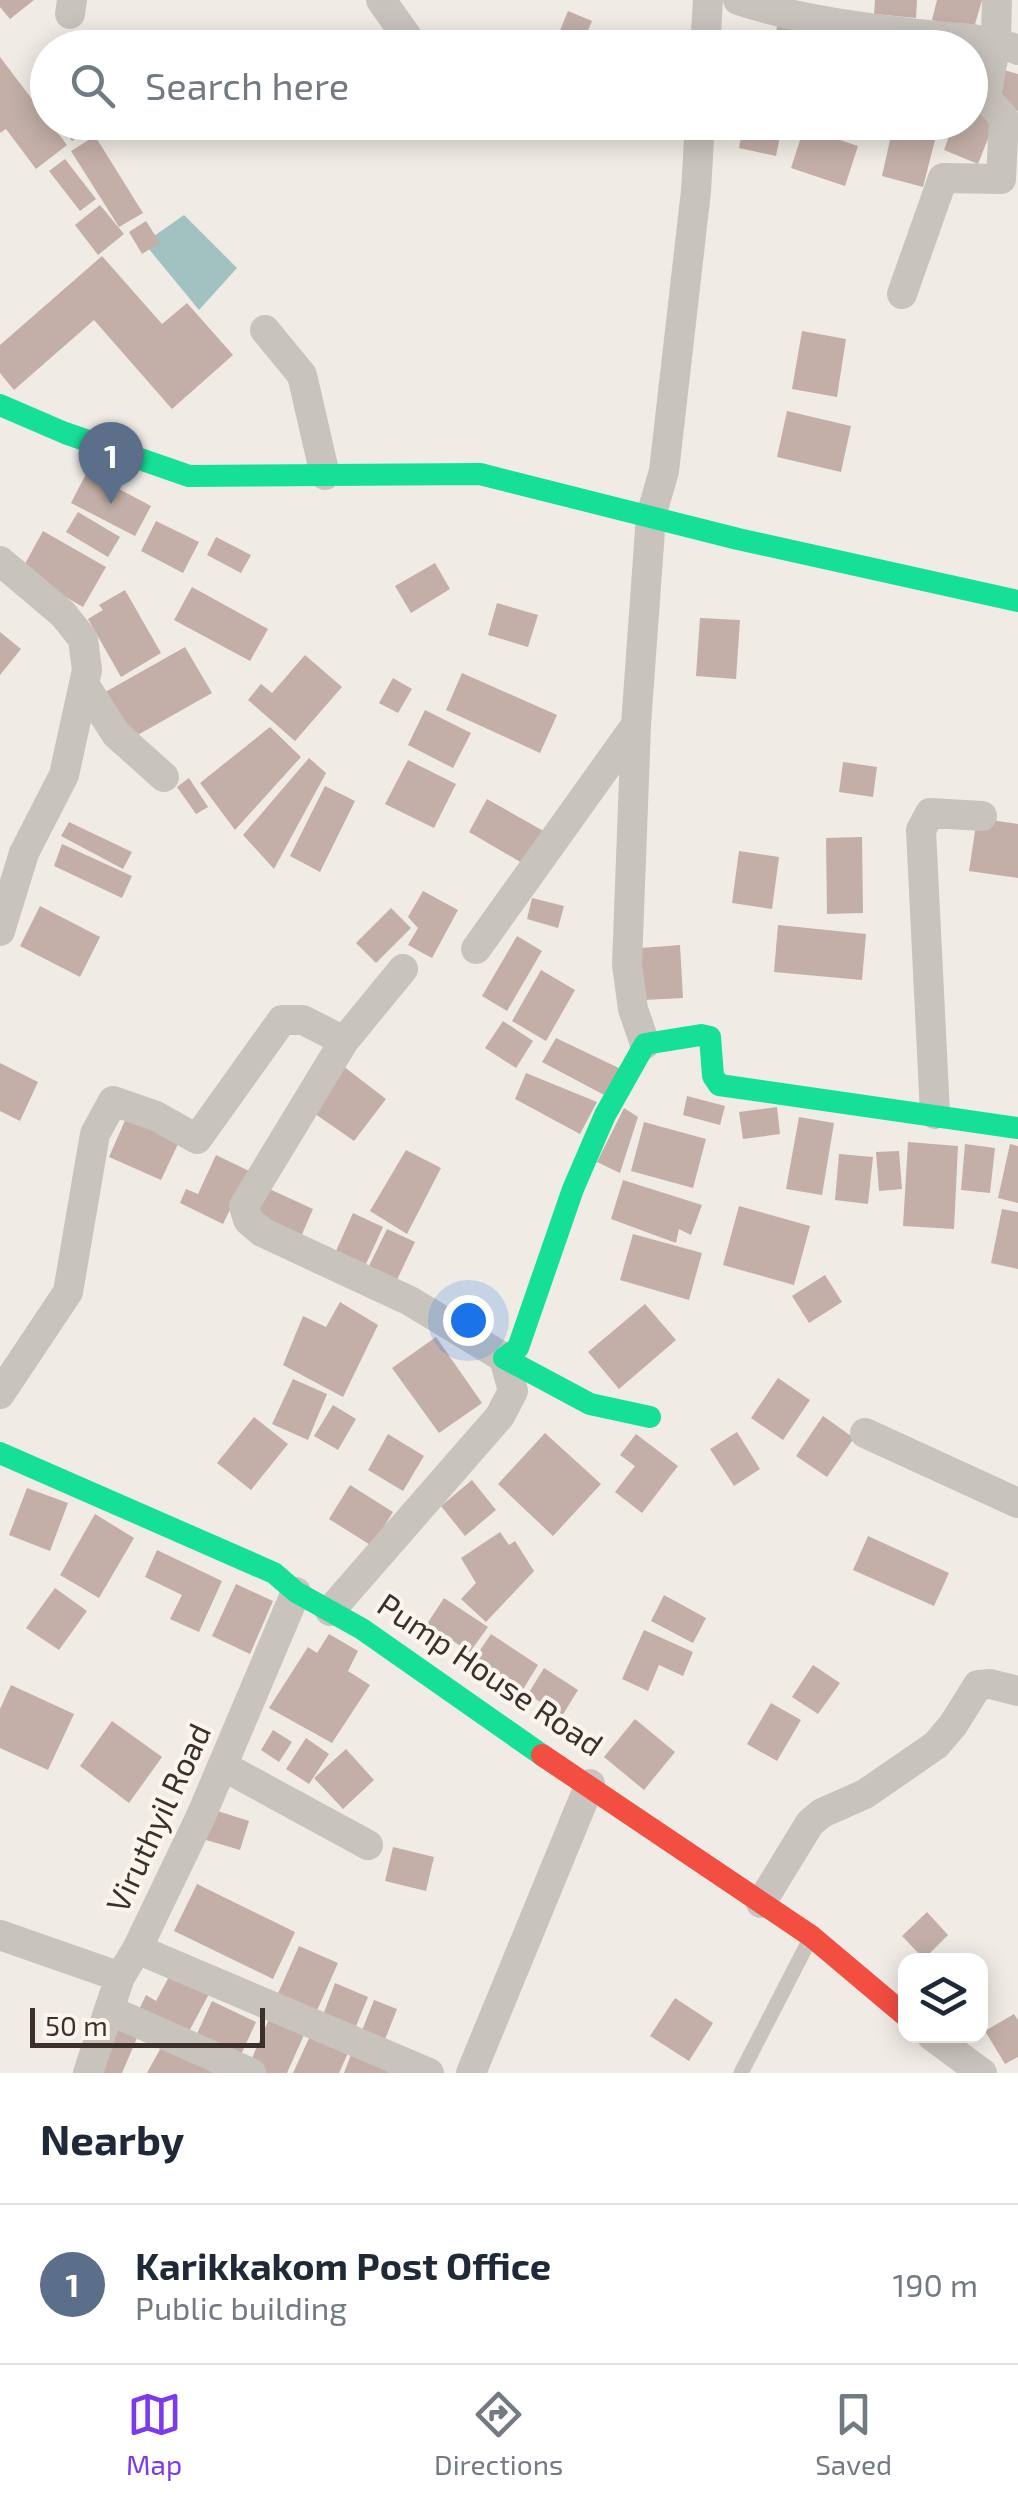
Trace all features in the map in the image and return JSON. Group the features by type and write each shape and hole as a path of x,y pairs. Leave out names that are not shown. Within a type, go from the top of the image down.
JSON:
{"street":[{"path":"380,0 402,30"},
{"path":"706,30 708,0"},
{"path":"738,0 788,16 887,30"},
{"path":"988,93 1007,46 998,0"},
{"path":"902,294 944,178 1001,179 1004,118 988,100"},
{"path":"504,1358 518,1348 572,1189 605,1115 645,1044 633,1009 626,965 636,726 650,516 664,471 699,140"},
{"path":"265,330 302,376 325,475"},
{"path":"0,405 65,433 189,476 480,474 738,540 1018,601"},
{"path":"0,561 64,614 83,639 87,670 64,775 12,846 0,931"},
{"path":"84,684 116,734 164,776"},
{"path":"476,949 636,726"},
{"path":"935,1114 922,830 930,813 982,816"},
{"path":"403,969 344,1041 252,1190 244,1206 248,1220 262,1232 410,1301 590,1404 650,1418"},
{"path":"0,1394 68,1292 95,1134 113,1101 156,1116 197,1139 282,1020 302,1020 344,1041"},
{"path":"645,1044 701,1035 710,1038 713,1076 719,1085 1018,1128"},
{"path":"330,1611 500,1416 513,1391 504,1358"},
{"path":"865,1433 1018,1503"},
{"name":"Pump House Road","path":"0,1453 274,1573 296,1592 362,1629 492,1722 590,1784 811,1936 898,2009"},
{"name":"Viruthyil Road","path":"88,2073 120,1977 138,1948 223,1766 296,1592"},
{"path":"762,1903 810,1823 822,1813 865,1794 936,1745 978,1685 990,1684 1018,1692"},
{"path":"223,1766 368,1845"},
{"path":"471,2073 590,1784"},
{"path":"0,1935 120,1977"},
{"path":"138,1948 429,2073"},
{"path":"109,2010 251,2073"},
{"path":"941,2043 982,2073"}],"lane":[{"path":"741,2073 811,1936"}],"water":[{"path":"184,215 237,268 199,310 144,243"}],"building":[{"path":"0,0 34,0 10,19 0,7"},
{"path":"875,0 917,0 916,18 874,14"},
{"path":"937,0 982,0 973,30 932,20"},
{"path":"568,11 592,21 588,30 560,30"},
{"path":"0,57 30,96 30,140 63,140 67,145 36,169 6,129 0,133"},
{"path":"1004,70 1018,74 1018,111 995,105"},
{"path":"988,112 997,116 988,139"},
{"path":"89,140 97,140 143,213 119,227 71,151"},
{"path":"741,140 779,140 776,156 739,148"},
{"path":"800,140 840,140 858,146 845,186 791,168"},
{"path":"890,140 935,140 923,187 882,176"},
{"path":"948,140 988,140 978,164 944,150"},
{"path":"65,159 96,199 80,211 49,171"},
{"path":"100,205 124,234 98,255 75,225"},
{"path":"146,221 160,243 142,254 129,232"},
{"path":"102,256 162,324 187,303 233,355 172,409 94,320 14,390 0,373 0,345"},
{"path":"802,331 846,339 837,397 792,389"},
{"path":"787,411 851,426 841,472 777,457"},
{"path":"87,472 151,506 135,536 71,503"},
{"path":"78,512 120,537 108,557 66,532"},
{"path":"156,521 199,542 183,573 141,551"},
{"path":"43,531 106,567 83,607 21,571"},
{"path":"216,537 251,555 241,573 207,555"},
{"path":"435,563 450,589 411,613 395,586"},
{"path":"192,587 268,629 250,661 174,620"},
{"path":"125,590 161,653 121,677 88,619 103,610 99,605"},
{"path":"497,603 538,615 528,647 488,635"},
{"path":"700,618 740,620 736,679 696,676"},
{"path":"0,632 21,649 0,675"},
{"path":"185,647 212,693 127,741 100,695"},
{"path":"305,655 342,687 295,741 248,700 261,684 272,693"},
{"path":"462,673 557,715 540,753 446,710"},
{"path":"393,678 412,689 398,713 379,703"},
{"path":"425,710 471,733 453,768 408,745"},
{"path":"270,727 301,757 235,830 200,783"},
{"path":"309,758 326,773 274,869 243,835"},
{"path":"408,760 456,784 434,828 385,804"},
{"path":"843,762 877,767 873,797 839,792"},
{"path":"189,778 208,807 196,814 177,787"},
{"path":"325,786 355,801 320,872 290,856"},
{"path":"487,799 547,833 529,867 469,832"},
{"path":"977,818 1018,824 1018,878 969,871"},
{"path":"69,822 132,852 123,869 61,836"},
{"path":"862,837 863,913 827,914 826,838"},
{"path":"62,844 132,876 122,898 54,866"},
{"path":"739,851 779,857 772,909 732,903"},
{"path":"423,891 458,910 432,958 408,945 418,928 408,917"},
{"path":"532,898 564,906 558,928 527,919"},
{"path":"40,906 100,937 80,977 20,946"},
{"path":"391,908 411,928 376,963 356,943"},
{"path":"778,925 866,934 862,980 774,972"},
{"path":"517,936 542,951 507,1011 482,996"},
{"path":"680,945 683,998 644,1000 641,948"},
{"path":"541,970 575,990 546,1041 512,1021"},
{"path":"503,1021 533,1041 516,1068 485,1048"},
{"path":"556,1038 623,1070 608,1097 542,1062"},
{"path":"0,1063 38,1082 20,1121 0,1111"},
{"path":"343,1066 386,1099 354,1141 311,1111"},
{"path":"526,1073 597,1102 580,1134 515,1099"},
{"path":"687,1096 725,1106 720,1125 683,1115"},
{"path":"777,1107 780,1134 743,1139 739,1112"},
{"path":"624,1108 638,1117 620,1173 597,1162"},
{"path":"127,1116 179,1142 161,1180 109,1157"},
{"path":"799,1117 834,1123 822,1195 786,1189"},
{"path":"644,1122 706,1139 693,1188 631,1171"},
{"path":"908,1142 958,1146 954,1229 903,1226"},
{"path":"965,1144 995,1148 990,1193 961,1190"},
{"path":"1010,1144 1018,1146 1018,1203 998,1198"},
{"path":"406,1150 441,1168 407,1234 370,1211"},
{"path":"899,1151 902,1189 879,1191 876,1152"},
{"path":"839,1154 873,1157 868,1204 835,1200"},
{"path":"216,1155 249,1171 223,1224 180,1203 186,1189 198,1194"},
{"path":"623,1180 702,1205 691,1235 679,1229 676,1243 611,1219"},
{"path":"265,1187 313,1209 300,1239 252,1216"},
{"path":"739,1206 810,1226 794,1285 723,1265"},
{"path":"1002,1209 1018,1212 1018,1269 991,1263"},
{"path":"353,1213 383,1227 366,1264 336,1251"},
{"path":"387,1229 415,1242 393,1288 365,1274"},
{"path":"633,1234 702,1253 689,1300 620,1280"},
{"path":"825,1275 842,1302 809,1323 792,1296"},
{"path":"340,1302 378,1325 343,1397 283,1365 303,1316 326,1327"},
{"path":"645,1304 676,1340 619,1389 588,1352"},
{"path":"436,1337 482,1403 439,1433 392,1368"},
{"path":"778,1378 810,1400 783,1440 751,1418"},
{"path":"293,1379 327,1394 308,1440 272,1424"},
{"path":"333,1405 356,1419 338,1450 314,1436"},
{"path":"823,1416 854,1438 827,1477 796,1456"},
{"path":"254,1417 288,1444 251,1490 217,1463"},
{"path":"737,1432 760,1469 734,1486 710,1449"},
{"path":"545,1433 601,1484 553,1536 498,1484"},
{"path":"388,1434 424,1456 403,1491 368,1470"},
{"path":"636,1434 678,1466 642,1513 615,1492 635,1466 620,1455"},
{"path":"472,1480 496,1510 465,1536 441,1506"},
{"path":"350,1485 393,1512 372,1546 329,1519"},
{"path":"27,1488 68,1503 50,1551 9,1535"},
{"path":"95,1514 134,1538 99,1598 60,1575"},
{"path":"500,1532 509,1545 515,1541 534,1571 486,1622 461,1599 476,1583 461,1558"},
{"path":"868,1536 949,1573 934,1606 853,1570"},
{"path":"157,1550 222,1581 199,1632 170,1619 182,1595 145,1577"},
{"path":"236,1584 273,1601 250,1654 212,1636"},
{"path":"55,1588 87,1611 59,1650 26,1628"},
{"path":"664,1595 706,1618 693,1643 651,1621"},
{"path":"444,1598 488,1627 470,1652 427,1624"},
{"path":"644,1630 693,1652 683,1676 659,1665 648,1691 622,1679"},
{"path":"329,1634 358,1651 348,1671 370,1685 332,1743 269,1708 308,1647 317,1653"},
{"path":"491,1634 538,1665 522,1691 474,1659"},
{"path":"813,1665 840,1683 818,1714 792,1697"},
{"path":"544,1668 578,1690 562,1716 528,1694"},
{"path":"11,1685 74,1714 48,1770 0,1748 0,1709"},
{"path":"771,1703 801,1720 777,1761 747,1744"},
{"path":"635,1719 675,1752 644,1790 604,1757"},
{"path":"112,1721 162,1757 129,1803 80,1766"},
{"path":"273,1730 292,1742 279,1762 261,1750"},
{"path":"306,1738 329,1754 309,1784 286,1769"},
{"path":"346,1749 374,1780 343,1809 314,1778"},
{"path":"205,1807 249,1821 240,1850 196,1837"},
{"path":"393,1847 434,1857 426,1891 385,1881"},
{"path":"197,1884 295,1932 273,1979 174,1931"},
{"path":"927,1912 948,1935 930,1953 918,1953 902,1936"},
{"path":"299,1946 338,1963 315,2015 276,1998"},
{"path":"171,1973 209,1994 185,2039 137,2014 146,1995 156,2001"},
{"path":"335,1983 368,1997 354,2031 322,2018"},
{"path":"675,1998 713,2023 689,2061 650,2036"},
{"path":"374,2000 397,2009 384,2042 361,2033"},
{"path":"212,2001 256,2022 239,2059 195,2038"},
{"path":"1014,2014 1018,2020 1018,2057 1005,2064 988,2029"},
{"path":"269,2019 304,2035 287,2073 262,2073 248,2067"},
{"path":"116,2029 137,2038 122,2073 97,2073"},
{"path":"310,2036 348,2053 339,2073 293,2073"},
{"path":"164,2042 219,2073 147,2073"},
{"path":"353,2049 391,2073 344,2073"}],"traffic: fast":[{"path":"0,405 65,433 189,476 480,474 738,539 1018,601"},
{"path":"650,1417 590,1404 504,1358 518,1348 573,1189 605,1115 645,1044 710,1037 713,1076 719,1085 1018,1128"},
{"path":"0,1453 274,1573 296,1592 362,1629 542,1755"}],"traffic: jam":[{"path":"542,1755 811,1936 898,2009"}],"place":[{"name":"Karikkakom Post Office","path":"111,504"}]}
